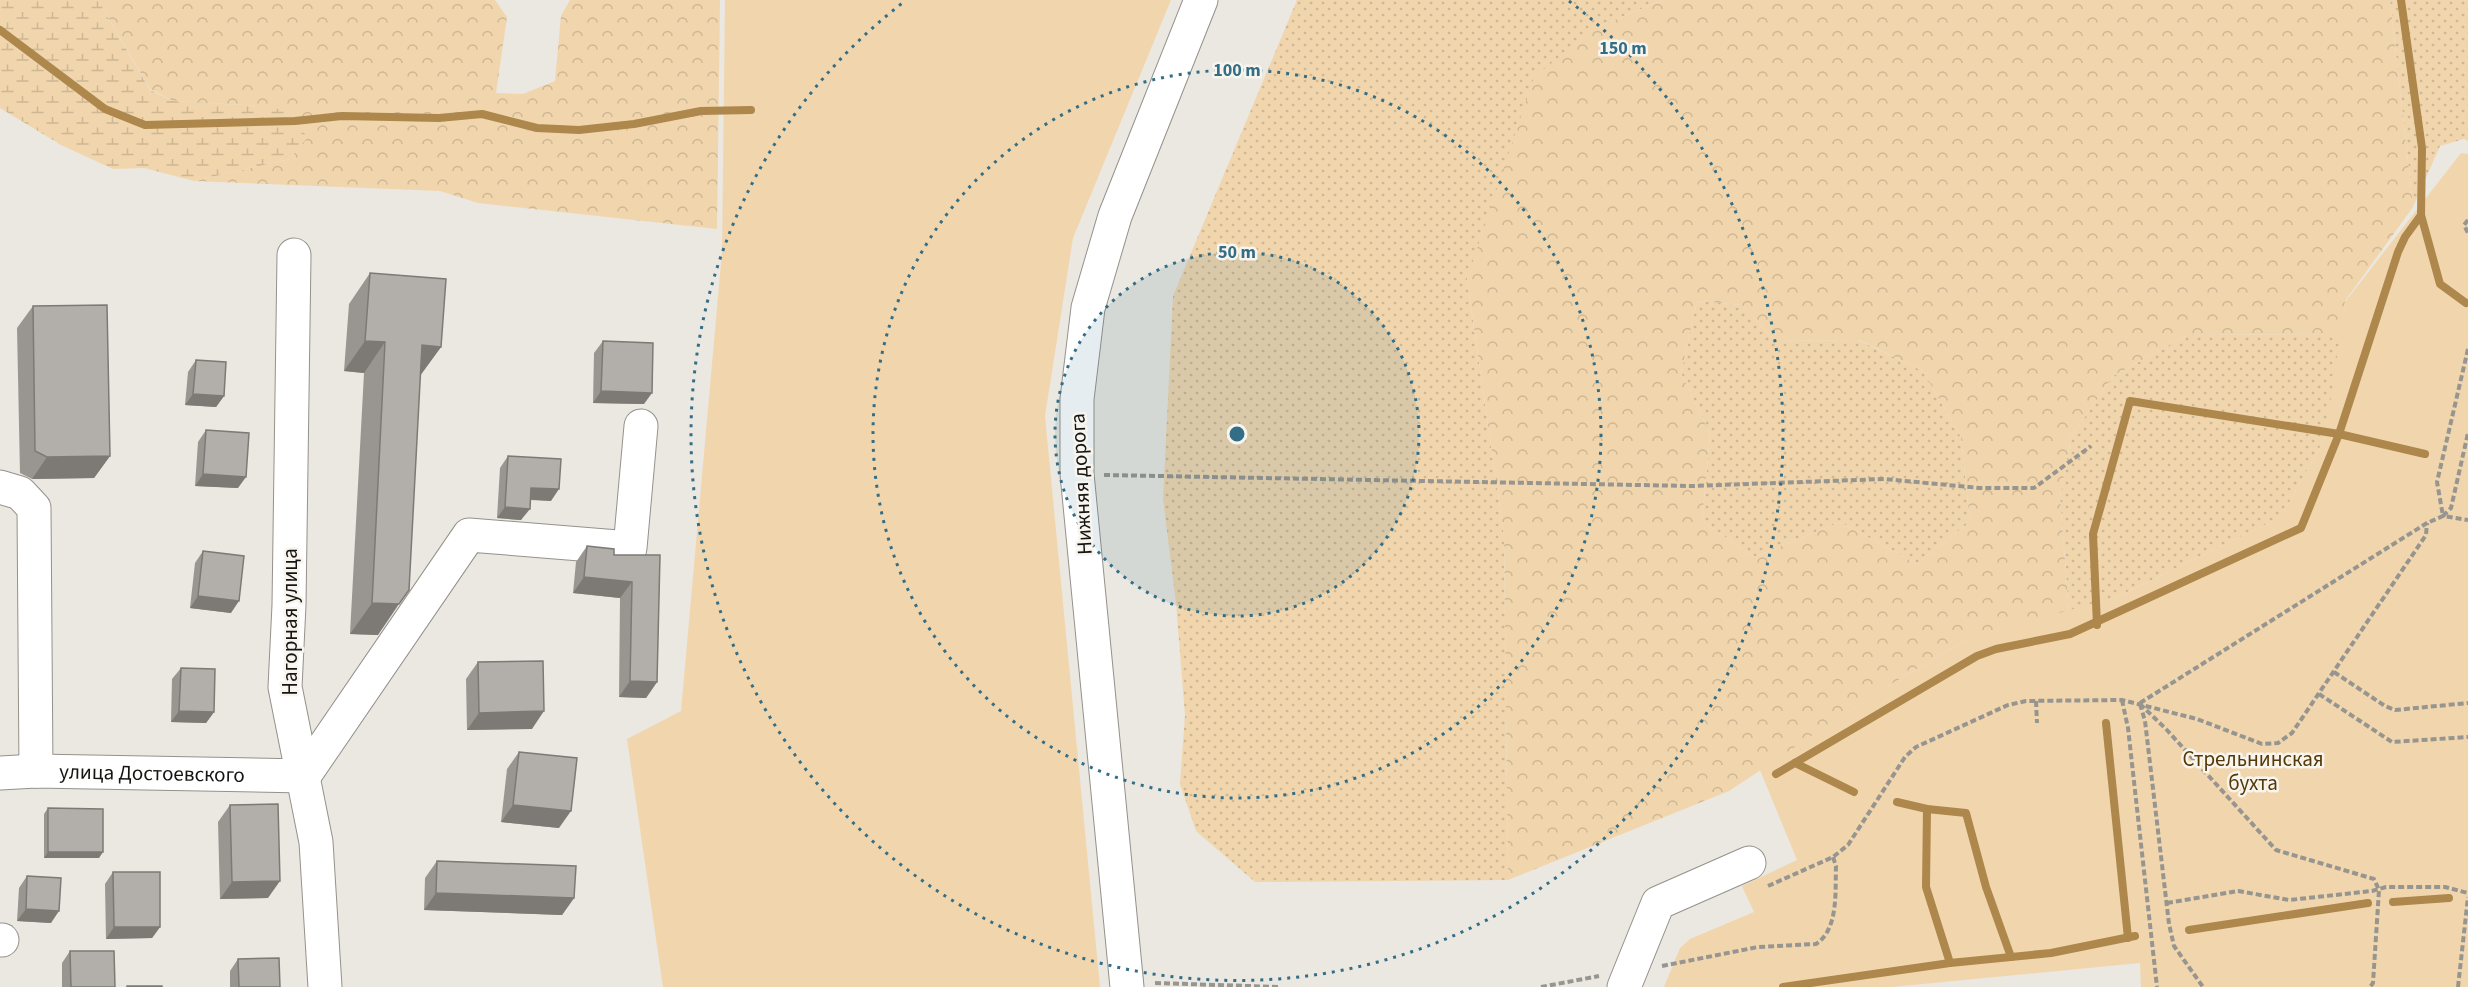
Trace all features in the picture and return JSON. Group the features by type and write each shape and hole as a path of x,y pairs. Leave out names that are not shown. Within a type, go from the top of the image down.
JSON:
{"street":[{"name":"Нижняя дорога","path":"1139,985 1077,474 1077,399 1088,308 1115,216 1201,0"},
{"name":"Нагорная улица","path":"294,255 289,605 285,687 316,842 325,987"},
{"path":"304,776 470,535 630,548 641,426"},
{"path":"0,486 20,493 34,508 36,771"},
{"name":"улица Достоевского","path":"0,773 36,771 304,776"},
{"path":"1615,981 1658,903 1755,876"}],"path":[{"path":"2468,220 2464,225 2468,233"},
{"path":"2443,516 2437,482 2468,349"},
{"path":"2140,704 2443,516 2451,508 2468,433"},
{"path":"1101,475 1692,486 1884,479 1980,488 2034,488 2091,446"},
{"path":"2443,516 2468,520"},
{"path":"1755,876 1833,856 1848,845 1905,757 1916,747 2008,705 2036,701 2122,700 2197,719 2248,739 2270,744 2278,743 2292,734 2426,535 2427,524"},
{"path":"2334,672 2385,706 2395,710 2468,702"},
{"path":"2319,694 2392,742 2468,737"},
{"path":"2122,700 2128,728 2157,987"},
{"path":"2036,701 2037,723"},
{"path":"2140,704 2166,729 2276,850 2374,879 2379,890 2373,982 2370,987"},
{"path":"2140,704 2145,721 2174,946 2203,987"},
{"path":"1664,956 1660,967 1758,947 1816,944 1824,939 1831,925 1836,866 1833,856"},
{"path":"2167,903 2238,891 2289,900 2379,890 2386,887 2445,887 2468,895 2458,987"},
{"path":"1541,987 1615,981"},
{"path":"1139,985 1279,987"}],"green space":[{"path":"0,0 98,0 150,90 173,101 259,106 292,111 307,138 290,159 194,181 144,168 113,169 61,145 0,108"},
{"path":"98,0 495,0 507,17 496,93 523,94 555,81 561,16 570,0 720,0 717,229 478,203 440,191 194,181 290,159 259,106 173,101 150,89"},
{"path":"725,0 1171,0 1073,238 1045,416 1100,987 663,987 627,739 681,711 722,252"},
{"path":"1297,0 1663,0 1597,27 1467,279 1504,535 1508,880 1255,882 1196,831 1180,784 1185,715 1176,603 1163,499 1173,296"},
{"path":"1663,0 2390,0 2413,207 2345,301 2342,335 2189,334 2113,376 2071,437 2060,497 2069,612 1971,637 1890,685 1729,791 1508,880 1504,535 1467,279 1534,77 1597,27","holes":["1697,301 1742,305 1775,341 1859,340 1923,371 1961,437 1970,522 1917,564 1840,522 1754,557 1702,521 1710,434 1681,373"]},
{"path":"2390,0 2468,0 2468,141 2464,139 2440,146 2413,207"},
{"name":"Стрельнинская бухта","path":"2461,153 2468,154 2468,987 2141,987 2140,963 1892,987 1664,987 1680,948 1690,939 1754,912 1742,886 1797,860 1760,770 1890,685 1971,637 2117,597 2281,517 2325,438 2345,302"},
{"path":"1697,301 1742,305 1775,341 1858,340 1923,371 1961,437 1970,522 1917,564 1840,522 1754,557 1702,521 1710,434 1681,373"},
{"path":"2189,334 2342,335 2325,438 2281,517 2117,597 2069,612 2060,497 2071,437 2113,376"}],"building":[{"path":"370,273 446,279 441,347 422,345 409,590 399,604 372,603 385,342 365,341"},
{"path":"107,305 110,456 47,457 35,451 33,306"},
{"path":"603,341 653,343 652,393 601,391"},
{"path":"196,360 226,362 224,396 193,394"},
{"path":"206,430 249,433 246,477 203,474"},
{"path":"508,456 561,459 559,489 531,488 530,509 505,507"},
{"path":"587,546 614,549 614,555 660,555 657,682 630,681 632,582 584,577"},
{"path":"203,551 244,556 239,601 198,596"},
{"path":"543,661 544,711 479,713 478,662"},
{"path":"181,668 215,669 214,712 179,711"},
{"path":"519,752 577,758 571,811 513,805"},
{"path":"278,804 280,881 232,882 230,805"},
{"path":"48,808 103,809 103,852 48,852"},
{"path":"437,861 576,866 574,898 436,893"},
{"path":"113,872 160,872 160,927 114,927"},
{"path":"27,876 61,878 59,911 26,909"},
{"path":"70,951 114,951 115,987 71,987"},
{"path":"279,958 280,987 239,987 238,959"},
{"path":"162,986 162,987 127,987"}],"waterway":[{"path":"2401,0 2422,148 2421,215 2440,284 2466,303"},
{"path":"0,30 105,109 145,125 295,121 342,116 439,118 482,114 537,128 579,130 634,124 701,111 751,110"},
{"path":"1776,774 1977,656 1996,649 2070,634 2301,528 2339,434 2398,252 2405,237 2421,215"},
{"path":"2097,625 2093,534 2130,401 2339,434 2425,454"},
{"path":"2106,723 2128,938"},
{"path":"1795,763 1854,792"},
{"path":"1897,802 1927,809 1966,813 1986,887 2011,957"},
{"path":"1927,809 1926,887 1950,963"},
{"path":"2393,902 2449,898"},
{"path":"2189,930 2368,903"},
{"path":"1783,987 1950,963 2051,953 2135,936"}]}
